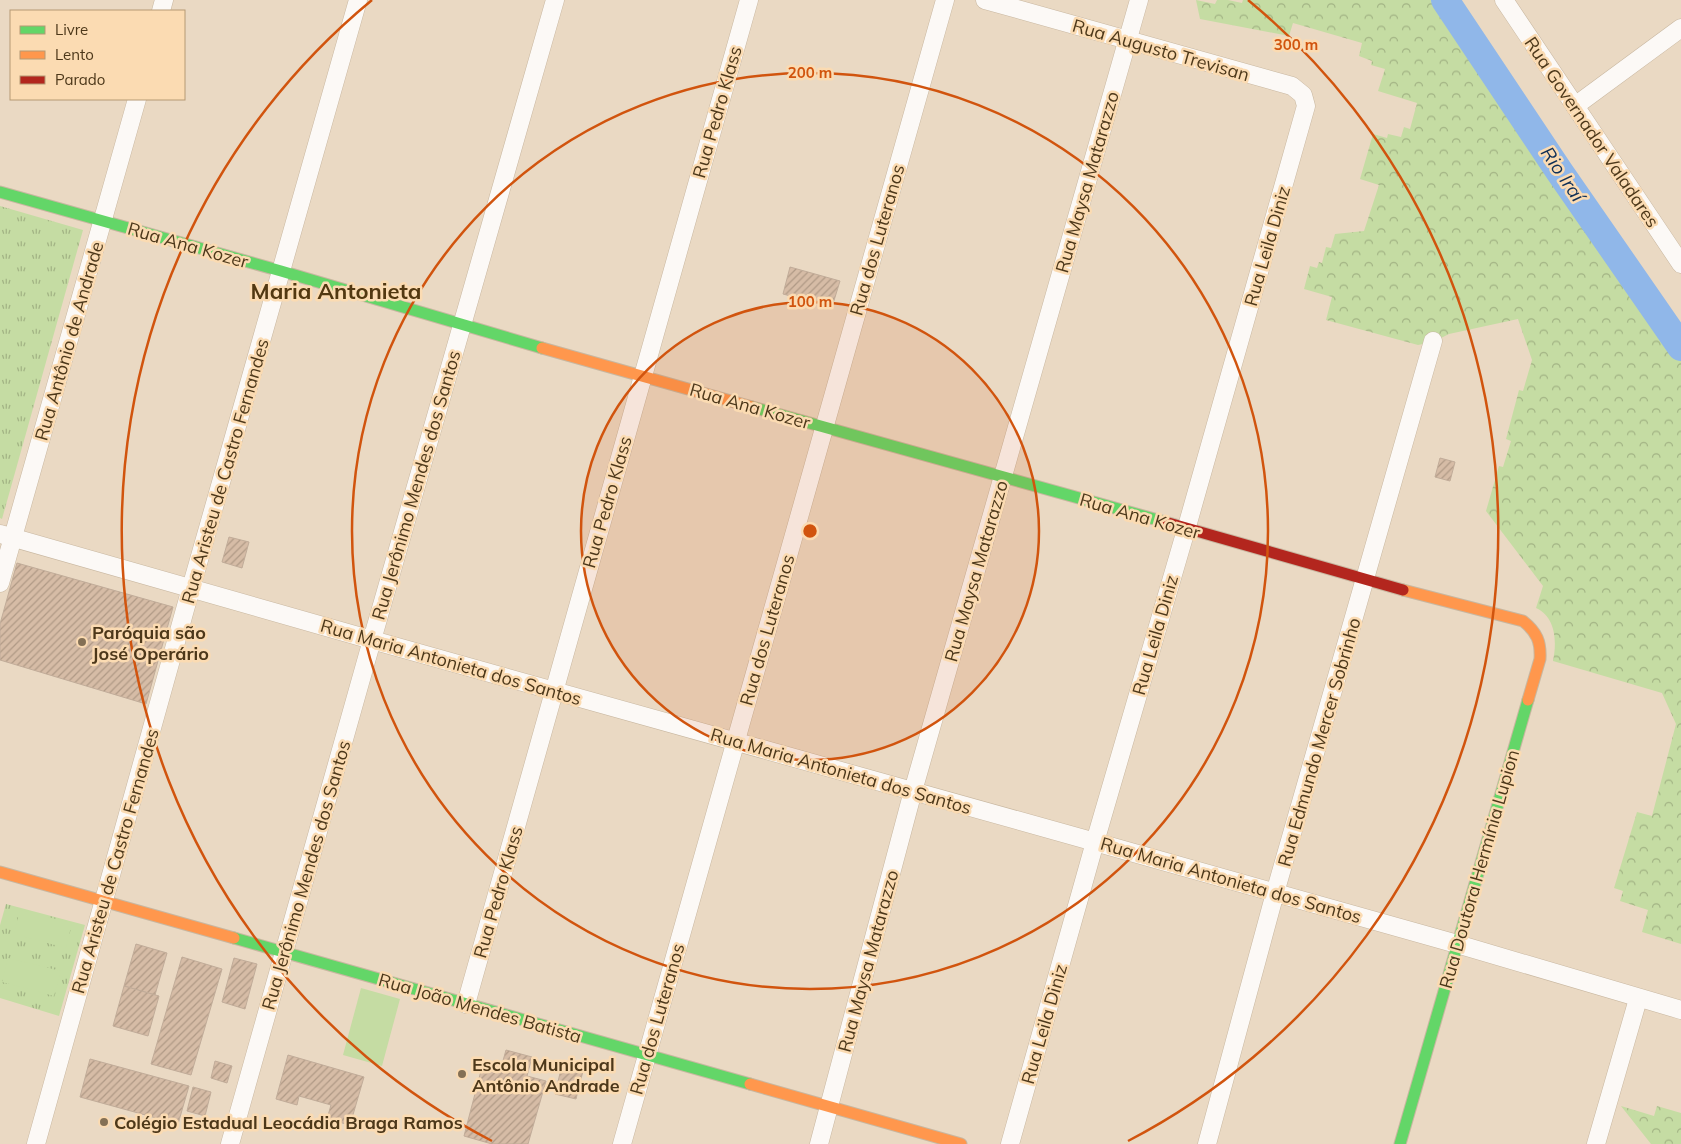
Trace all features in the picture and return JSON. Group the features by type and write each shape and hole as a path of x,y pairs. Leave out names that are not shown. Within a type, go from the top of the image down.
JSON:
{"street":[{"name":"Rua Aristeu de Castro Fernandes","path":"36,1144 358,0"},
{"name":"Rua Jerônimo Mendes dos Santos","path":"230,1144 555,0"},
{"name":"Rua Pedro Klass","path":"466,1004 749,0"},
{"name":"Rua dos Luteranos","path":"622,1144 945,0"},
{"name":"Rua Augusto Trevisan","path":"985,0 1292,86 1301,92 1305,101 1306,106 1300,126"},
{"name":"Rua Maysa Matarazzo","path":"819,1144 913,791 1139,0"},
{"name":"Rua Governador Valadares","path":"1504,0 1681,264"},
{"path":"1575,106 1681,28"},
{"name":"Rua Antônio de Andrade","path":"0,583 6,536 103,221 136,100"},
{"name":"Rua Leila Diniz","path":"1010,1144 1300,126"},
{"name":"Rua Ana Kozer","path":"0,192 281,271 643,377 1003,476 1365,580 1501,615"},
{"name":"Rua Edmundo Mercer Sobrinho","path":"1207,1144 1276,893 1433,342"},
{"name":"Rua Maria Antonieta dos Santos","path":"6,536 1457,944 1638,999 1681,1010"},
{"name":"Rua Doutora Hermínia Lupion","path":"1400,1144 1540,659 1542,646 1540,638 1535,632 1523,621 1501,615"},
{"name":"Rua João Mendes Batista","path":"0,872 105,900 284,953 961,1144"},
{"path":"1596,1144 1638,999"}],"green space":[{"path":"1196,0 1215,4 1217,0 1242,3 1243,0 1437,0 1681,361 1681,944 1642,932 1648,910 1620,901 1623,891 1614,888 1637,812 1652,816 1676,724 1662,693 1553,661 1555,638 1551,624 1548,617 1536,608 1543,586 1486,511 1499,466 1503,467 1511,441 1506,439 1519,390 1523,391 1532,360 1518,319 1449,334 1433,342 1418,345 1326,320 1332,297 1304,289 1310,266 1317,268 1319,262 1322,263 1326,247 1331,248 1335,234 1364,231 1379,185 1360,179 1373,134 1387,138 1388,134 1401,137 1404,127 1410,129 1417,103 1378,91 1385,69 1371,65 1372,61 1359,56 1362,43 1293,23 1289,36 1200,19"},
{"path":"0,206 83,230 2,519 0,518"},
{"path":"6,904 85,925 59,1016 0,998 0,925"},
{"path":"20,910 72,923 66,948 14,934"},
{"path":"8,958 61,971 54,996 2,982"},
{"path":"361,988 400,999 382,1066 343,1055"},
{"path":"1621,1106 1654,1116 1657,1106 1681,1113 1681,1144 1651,1144"}],"building":[{"path":"790,267 840,281 832,307 783,294"},
{"path":"1440,458 1455,462 1450,481 1435,477"},
{"path":"229,537 249,542 242,568 222,562"},
{"name":"Paróquia são José Operário","path":"17,563 173,607 146,704 0,660 0,624"},
{"path":"136,944 167,953 155,995 124,986"},
{"path":"182,957 222,969 191,1075 151,1064"},
{"path":"234,958 257,964 245,1009 222,1002"},
{"path":"124,986 159,996 148,1036 113,1026"},
{"path":"506,1050 532,1057 527,1076 546,1081 528,1144 492,1144 464,1136 483,1063 501,1068"},
{"path":"288,1055 364,1077 350,1125 327,1119 331,1105 299,1096 297,1105 276,1099"},
{"path":"90,1059 189,1086 178,1124 80,1097"},
{"path":"215,1061 232,1066 227,1083 211,1078"},
{"path":"562,1065 583,1071 576,1099 555,1094"},
{"path":"193,1087 211,1092 205,1116 187,1111"}],"waterway":[{"name":"Rio Iraí","path":"1445,0 1559,171 1681,347"}],"traffic: fast":[{"path":"0,192 281,271 542,348"},
{"path":"752,407 1165,522"},
{"path":"1400,1144 1528,700"},
{"path":"234,938 750,1084"}],"traffic: slow":[{"path":"542,348 752,407"},
{"path":"1403,590 1523,621 1528,625 1535,633 1539,642 1540,653 1528,700"},
{"path":"0,872 234,938"},
{"path":"750,1084 961,1144"}],"traffic: jam":[{"path":"1165,522 1403,590"}],"place":[{"name":"Paróquia são José Operário","path":"82,642"},
{"name":"Escola Municipal Antônio Andrade","path":"462,1074"},
{"name":"Colégio Estadual Leocádia Braga Ramos","path":"104,1122"}],"district":[{"name":"Maria Antonieta","path":"336,291"}]}
